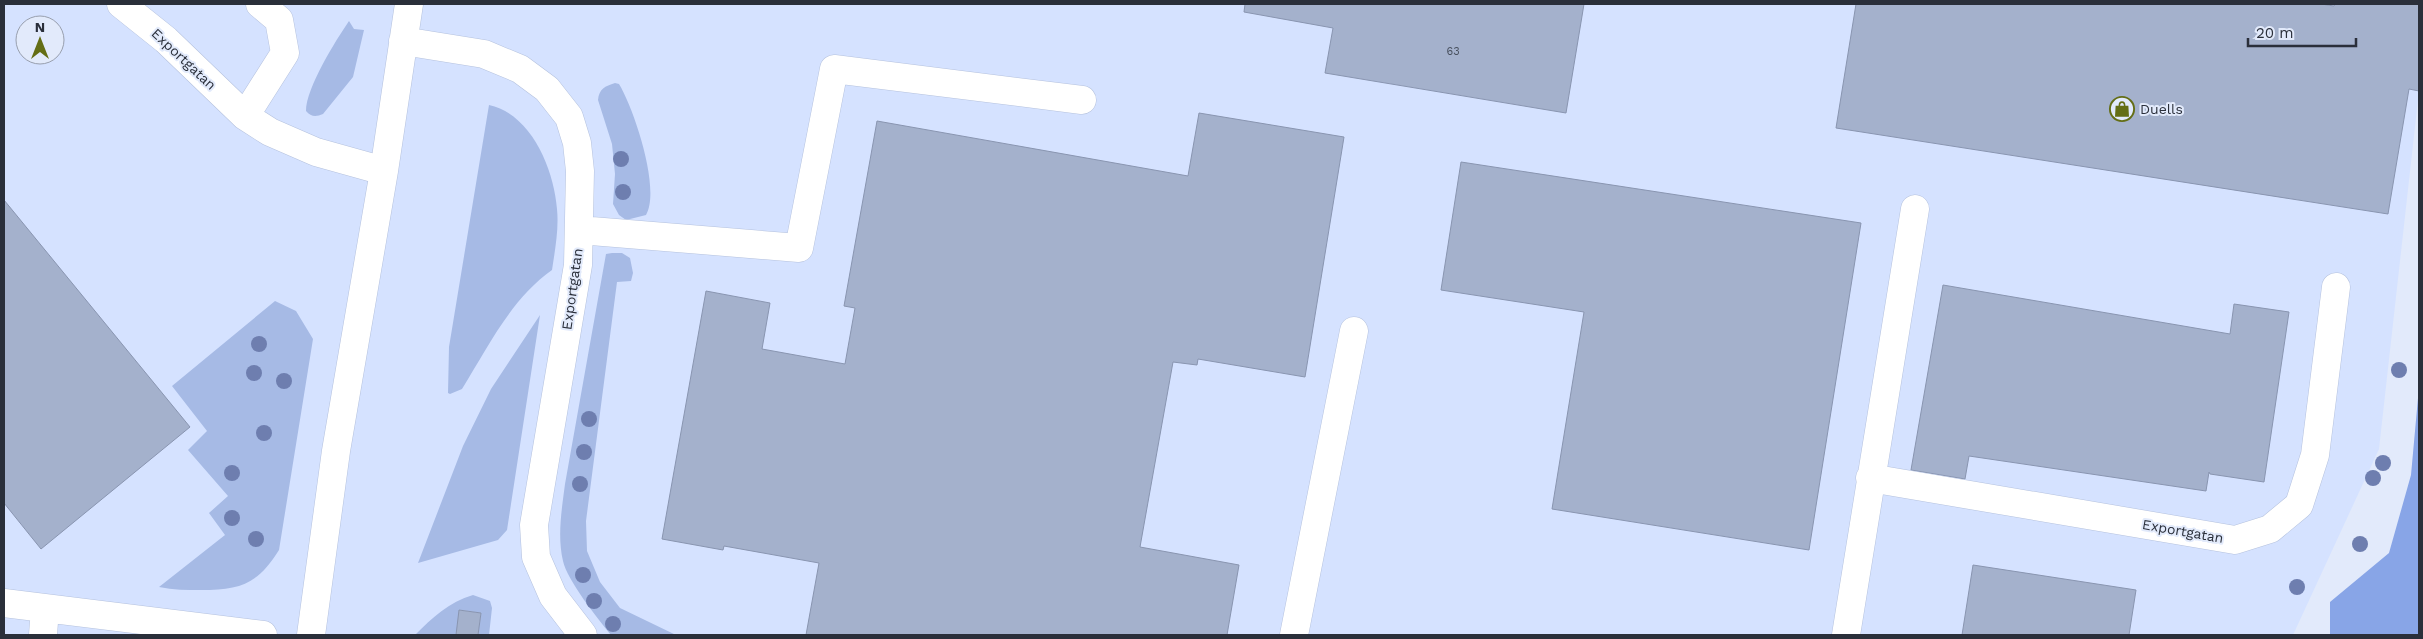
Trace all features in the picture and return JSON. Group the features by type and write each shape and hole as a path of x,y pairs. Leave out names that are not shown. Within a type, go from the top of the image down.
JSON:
{"street":[{"name":"Exportgatan","path":"121,4 166,40 245,116 270,132 316,152 384,171"},
{"path":"245,116 285,53 279,20 260,4"},
{"path":"311,635 336,451 384,171 409,4"},
{"name":"Exportgatan","path":"403,41 484,54 520,69 547,89 569,118 577,143 580,171 578,264 534,525 536,558 552,596 583,635"},
{"path":"579,230 799,248 834,69 1082,100"},
{"path":"1846,635 1870,478 1916,209"},
{"name":"Exportgatan","path":"1870,478 2235,540 2270,529 2299,505 2315,455 2336,287"},
{"path":"1294,635 1354,331"},
{"path":"4,603 263,635"},
{"path":"43,635 45,608"}],"shaded area":[{"path":"4,4 2419,4 2419,91 2379,449 2293,635 4,635"},
{"path":"349,21 354,29 364,30 353,77 323,114 312,115 306,111 307,101 316,77"},
{"path":"615,83 619,84 632,111 644,149 650,187 650,203 646,215 626,220 619,215 613,204 615,174 612,144 598,100 603,88"},
{"path":"489,105 504,110 517,119 538,145 545,161 555,193 557,209 552,270 537,282 512,309 462,389 450,394 448,393 449,347"},
{"path":"622,253 630,258 633,273 631,281 617,282 586,521 587,551 600,582 620,608 676,635 611,635 570,578 561,551 561,522 565,484 606,254"},
{"path":"275,301 296,311 313,339 279,550 263,571 247,583 227,589 215,590 159,587 225,535 209,513 228,496 188,450 207,431 172,386"},
{"path":"540,315 507,530 498,540 418,563 463,446 491,389"},
{"path":"2419,387 2419,635 2330,635 2330,602 2389,553 2411,475"},
{"path":"473,595 490,601 492,608 489,635 478,635 481,613 460,610 456,635 415,635 449,606"}],"building":[{"path":"1245,4 1584,4 1566,113 1325,73 1333,28 1244,12"},
{"name":"Duells","path":"1856,4 2321,4 2334,6 2335,4 2419,4 2419,91 2409,89 2388,214 1836,128"},
{"path":"1199,113 1344,137 1305,377 1198,359 1197,365 1173,362 1140,547 1239,565 1227,635 806,635 819,563 724,546 723,550 662,539 706,291 770,303 762,349 845,364 855,308 844,306 877,121 1188,176"},
{"path":"1461,162 1861,223 1809,550 1552,509 1584,312 1441,290"},
{"path":"4,200 190,427 41,549 4,503"},
{"path":"1943,285 2230,334 2234,304 2289,312 2264,482 2210,474 2209,472 2206,491 1969,456 1965,479 1911,470"},
{"path":"1973,565 2136,590 2129,635 1962,635"},
{"path":"459,610 481,613 478,635 456,635"}],"place":[{"name":"Duells","path":"2122,109"}]}
